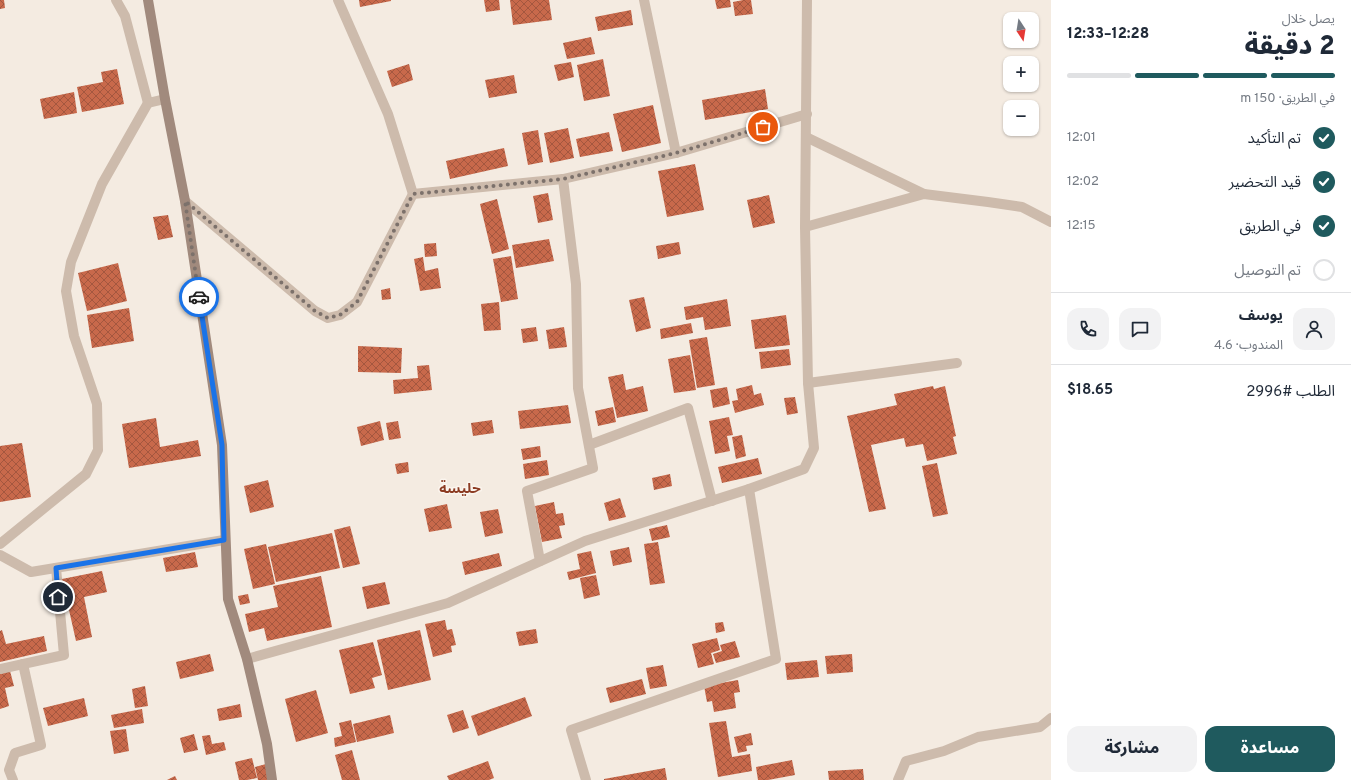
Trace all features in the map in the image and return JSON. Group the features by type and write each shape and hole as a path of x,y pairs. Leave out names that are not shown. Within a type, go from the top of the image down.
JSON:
{"street":[{"path":"0,544 86,474 98,450 97,404 74,336 66,291 71,262 102,184 148,103 125,16 116,0"},
{"path":"148,0 165,99 185,201 222,445 224,540 228,599 248,659 267,744 272,780"},
{"path":"185,201 315,311 328,318 340,315 357,302 413,194 388,114 338,0"},
{"path":"644,0 676,153"},
{"path":"248,659 448,603 585,541 749,489 804,469 814,448 808,383 805,227 807,0"},
{"path":"148,103 165,99"},
{"path":"413,194 563,179 676,153 807,114"},
{"path":"806,137 924,194 1022,207 1051,222"},
{"path":"540,561 527,491 593,468 578,388 576,284 563,179"},
{"path":"805,227 924,194"},
{"path":"808,383 957,363"},
{"path":"589,445 688,408 712,501"},
{"path":"586,780 571,730 776,659 749,489"},
{"path":"0,555 31,572 224,540"},
{"path":"0,669 64,655 56,568"},
{"path":"13,780 9,770 15,753 41,745 23,664"},
{"path":"898,780 906,761 944,751 978,738 1040,727 1051,718"}],"building":[{"path":"0,0 4,0 5,8 0,9"},
{"path":"359,0 391,0 391,1 360,7"},
{"path":"484,0 499,0 500,10 486,12"},
{"path":"510,0 549,0 552,20 513,25"},
{"path":"715,0 730,0 731,7 717,9"},
{"path":"751,0 753,14 735,16 733,2"},
{"path":"631,10 633,25 598,31 595,17"},
{"path":"591,37 595,54 567,59 563,43"},
{"path":"603,59 610,96 584,101 577,65"},
{"path":"571,62 574,77 558,81 554,65"},
{"path":"409,64 413,80 392,87 387,71"},
{"path":"117,69 124,104 82,112 77,87 103,82 101,72"},
{"path":"514,75 517,93 489,98 485,80"},
{"path":"765,89 768,109 705,120 702,100"},
{"path":"74,92 77,113 44,119 40,99"},
{"path":"653,105 661,143 622,152 613,114"},
{"path":"568,128 574,158 550,163 544,133"},
{"path":"538,130 543,162 528,165 522,133"},
{"path":"609,132 613,151 580,157 576,139"},
{"path":"504,148 508,166 450,179 446,161"},
{"path":"695,164 704,210 667,217 658,171"},
{"path":"548,193 553,220 538,223 533,196"},
{"path":"769,195 775,223 753,228 747,200"},
{"path":"497,199 509,249 492,254 480,204"},
{"path":"168,215 173,237 158,240 153,217"},
{"path":"549,239 554,261 516,268 512,245"},
{"path":"679,242 681,254 658,259 656,246"},
{"path":"436,243 437,256 425,257 424,244"},
{"path":"511,256 518,299 501,302 493,259"},
{"path":"423,257 425,271 438,268 441,288 420,291 414,259"},
{"path":"118,263 127,301 87,311 78,273"},
{"path":"390,288 391,299 382,300 381,290"},
{"path":"644,297 651,328 636,332 629,300"},
{"path":"727,299 731,326 705,330 703,317 686,320 684,307"},
{"path":"499,302 501,330 484,331 481,304"},
{"path":"129,308 134,341 92,348 87,315"},
{"path":"786,315 790,345 755,349 751,320"},
{"path":"691,323 693,333 661,339 660,329"},
{"path":"536,327 538,341 523,343 521,329"},
{"path":"564,327 567,347 549,349 546,330"},
{"path":"707,337 715,385 697,388 689,340"},
{"path":"358,346 402,348 401,373 358,372"},
{"path":"789,349 791,365 761,369 759,352"},
{"path":"690,355 696,390 674,393 668,359"},
{"path":"429,365 432,390 394,394 393,380 418,378 417,366"},
{"path":"623,374 626,390 643,386 648,411 617,418 608,377"},
{"path":"752,385 754,395 761,393 764,405 735,413 732,401 738,400 736,389"},
{"path":"933,386 934,389 945,386 956,436 953,437 957,454 927,461 923,444 906,447 904,438 871,445 886,509 869,512 847,416 897,405 894,394"},
{"path":"727,387 730,404 713,408 710,390"},
{"path":"795,397 798,413 787,415 784,398"},
{"path":"568,405 571,423 520,429 518,411"},
{"path":"613,407 616,422 598,426 595,411"},
{"path":"729,417 733,435 727,436 730,451 715,454 709,421"},
{"path":"156,418 160,447 198,440 201,456 129,468 122,424"},
{"path":"492,420 494,433 473,436 471,423"},
{"path":"380,421 384,440 361,446 357,427"},
{"path":"398,421 401,438 389,440 386,423"},
{"path":"742,435 746,456 736,459 732,437"},
{"path":"22,443 31,497 0,502 0,446"},
{"path":"540,446 541,457 523,460 521,449"},
{"path":"758,458 762,474 722,483 718,467"},
{"path":"547,460 549,475 525,479 523,464"},
{"path":"408,462 409,472 397,474 395,464"},
{"path":"937,463 948,514 933,517 922,466"},
{"path":"670,474 672,486 654,490 652,478"},
{"path":"268,480 274,507 250,513 244,486"},
{"path":"620,498 626,517 609,521 604,503"},
{"path":"554,502 556,514 563,513 565,525 559,526 562,538 542,542 535,506"},
{"path":"447,504 452,528 429,532 424,509"},
{"path":"498,509 503,533 485,537 480,512"},
{"path":"667,525 670,537 652,541 649,529"},
{"path":"350,526 360,564 343,568 334,530"},
{"path":"332,533 340,568 276,582 268,547"},
{"path":"658,542 665,583 650,585 644,544"},
{"path":"266,544 275,584 253,589 244,549"},
{"path":"629,547 632,562 613,566 610,551"},
{"path":"591,551 596,573 569,580 567,572 580,569 577,554"},
{"path":"195,552 198,567 166,572 163,558"},
{"path":"499,553 502,566 465,575 462,562"},
{"path":"102,571 107,592 84,597 92,637 76,641 62,579"},
{"path":"596,575 600,595 584,599 580,578"},
{"path":"321,576 332,627 267,641 264,628 249,632 245,614 278,607 273,586"},
{"path":"385,582 390,604 367,609 362,587"},
{"path":"248,594 250,603 240,605 238,596"},
{"path":"445,620 447,630 452,629 456,645 451,646 452,652 433,657 425,624"},
{"path":"723,622 725,631 716,633 715,623"},
{"path":"536,629 538,643 519,646 516,632"},
{"path":"2,630 6,644 44,636 47,651 0,662 0,631"},
{"path":"420,630 431,680 388,690 377,640"},
{"path":"717,638 720,650 711,653 714,664 698,668 692,644"},
{"path":"735,641 740,657 716,663 713,654 722,651 720,645"},
{"path":"373,642 382,675 372,678 375,688 350,694 339,650"},
{"path":"210,654 214,671 180,679 176,662"},
{"path":"852,654 853,672 827,674 825,656"},
{"path":"817,660 819,677 787,680 785,663"},
{"path":"663,665 667,686 650,689 646,668"},
{"path":"10,671 14,686 5,688 9,706 0,709 0,674"},
{"path":"642,679 646,694 610,703 606,688"},
{"path":"738,680 740,692 734,693 736,708 714,712 712,701 707,702 704,686"},
{"path":"145,686 148,706 135,708 132,689"},
{"path":"316,690 328,733 296,742 285,699"},
{"path":"525,697 532,716 478,736 471,716"},
{"path":"84,698 88,716 48,726 43,708"},
{"path":"240,704 242,717 219,721 217,709"},
{"path":"142,709 144,723 114,728 111,715"},
{"path":"463,710 469,728 453,733 447,715"},
{"path":"390,715 394,733 357,742 353,724"},
{"path":"351,720 356,742 335,747 334,738 342,736 339,723"},
{"path":"726,721 732,757 750,754 752,771 718,777 709,723"},
{"path":"126,729 129,751 114,754 110,731"},
{"path":"751,733 753,745 746,746 747,751 738,753 734,737"},
{"path":"194,734 198,750 184,753 180,738"},
{"path":"210,735 212,744 224,742 226,750 206,755 202,736"},
{"path":"352,750 360,780 342,780 335,755"},
{"path":"252,758 257,778 239,780 235,762"},
{"path":"792,760 795,775 768,780 758,780 756,767"},
{"path":"488,761 494,778 489,780 449,780 447,776"},
{"path":"266,764 269,780 258,780 255,767"},
{"path":"665,768 667,780 604,780 604,779"},
{"path":"863,769 864,780 829,780 828,771"},
{"path":"175,776 177,780 167,780"}],"way so far":[{"path":"199,297 185,201 315,311 328,318 340,315 357,302 413,194 563,179 676,153 763,127"}],"district":[{"name":"حليسة","path":"460,489"}],"route":[{"path":"58,597 56,568 224,540 222,445 199,297"}]}
